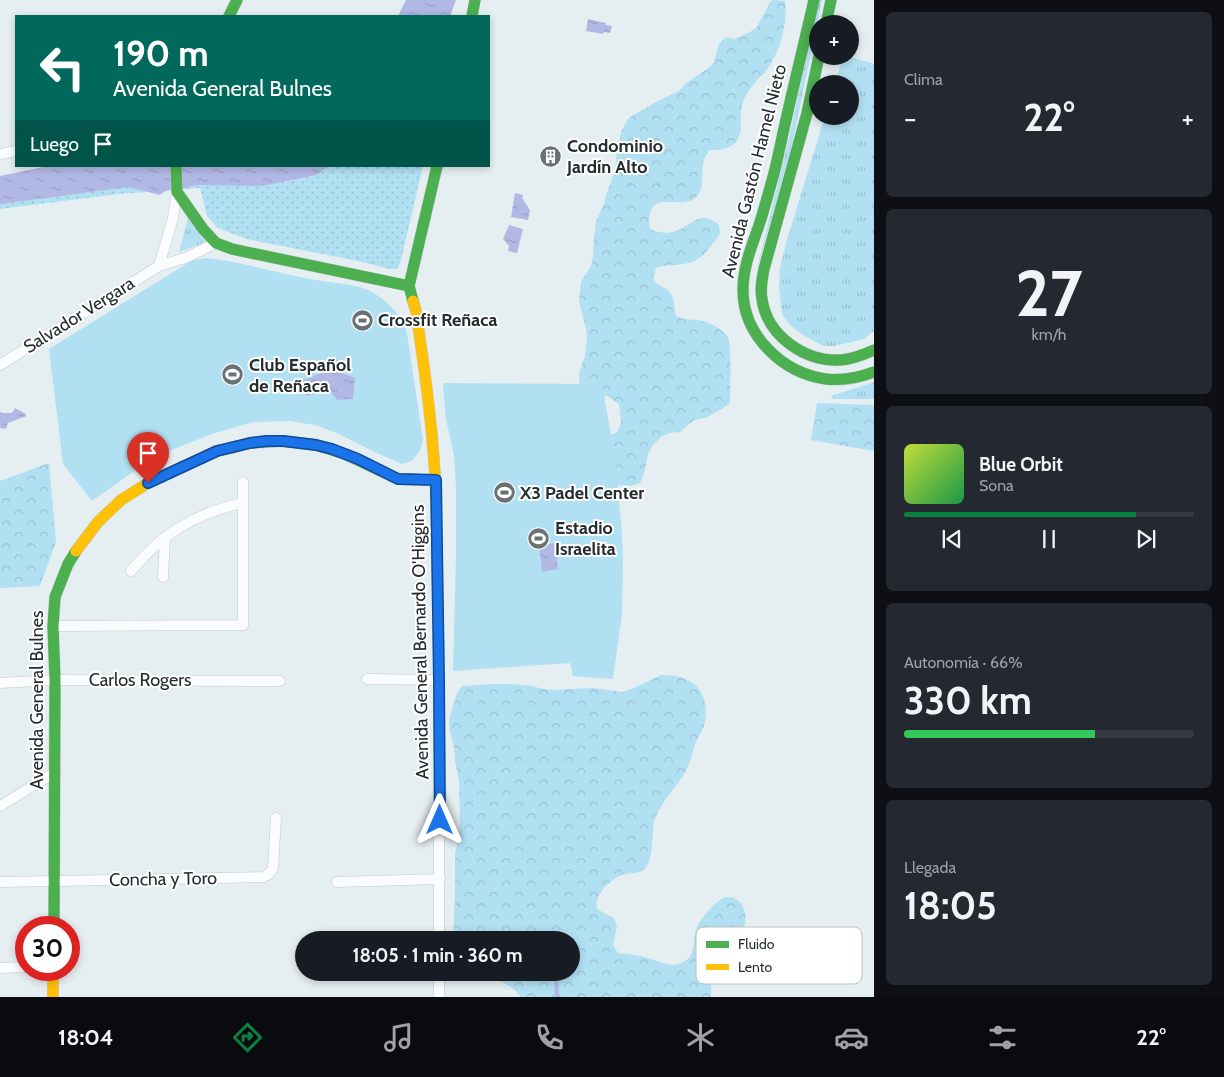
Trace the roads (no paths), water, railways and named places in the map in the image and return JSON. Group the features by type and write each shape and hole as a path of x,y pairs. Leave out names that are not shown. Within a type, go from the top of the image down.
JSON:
{"street":[{"path":"230,15 237,0"},
{"path":"472,15 475,0"},
{"name":"Avenida Gastón Hamel Nieto","path":"814,0 771,185 745,268 744,299 750,322 761,342 776,357 792,368 810,375 838,380 857,378 874,372"},
{"path":"828,15 831,0"},
{"name":"Avenida Gastón Hamel Nieto","path":"817,65 807,113 764,264 761,282 762,301 768,320 778,335 791,346 808,355 839,360 863,356 874,350"},
{"path":"0,154 15,150"},
{"path":"159,266 173,218 177,187 176,167"},
{"path":"177,187 204,229 216,243 232,249 409,286 437,167"},
{"name":"Salvador Vergara","path":"0,365 159,266 185,258 216,243"},
{"name":"Avenida General Bernardo O'Higgins","path":"409,286 421,340 436,480 440,931"},
{"name":"Avenida General Bulnes","path":"54,916 55,680 53,626 55,597 68,564 77,548 98,522 109,510 148,483 217,451 266,441 300,442 316,445 345,454 398,479 436,480"},
{"path":"398,479 423,471 435,460"},
{"path":"398,479 422,488 436,498"},
{"path":"53,626 243,625 243,482"},
{"path":"131,571 165,537 184,525 204,514 242,503"},
{"path":"164,576 165,537"},
{"path":"367,679 439,680"},
{"name":"Carlos Rogers","path":"0,683 55,680 280,681"},
{"path":"0,806 54,773"},
{"name":"Concha y Toro","path":"0,882 263,877 269,874 273,868 276,818"},
{"path":"337,882 440,879"},
{"path":"0,968 15,967"},
{"path":"53,981 53,997"},
{"path":"439,981 439,997"}],"water":[{"path":"406,0 456,0 450,15 398,15"},
{"path":"588,19 612,26 610,33 604,32 603,34 586,31"},
{"path":"43,167 328,167 316,175 263,186 199,185 165,191 160,195 128,187 0,204 0,176"},
{"path":"515,193 523,195 522,198 530,210 528,220 511,217"},
{"path":"509,225 523,229 517,253 508,251 509,246 503,239"},
{"path":"330,357 337,358 342,373 355,378 353,399 337,400 329,389 306,396 298,382 327,371"},
{"path":"15,408 26,414 26,416 8,423 6,429 0,428 0,412 12,413"},
{"path":"555,543 558,569 542,572 539,545"}],"waterway":[{"path":"556,981 557,997"}],"place":[{"name":"Condominio Jardín Alto","path":"551,156"},
{"name":"Crossfit Reñaca","path":"362,320"},
{"name":"Club Español de Reñaca","path":"233,375"},
{"name":"X3 Padel Center","path":"504,493"},
{"name":"Estadio Israelita","path":"539,538"}]}
